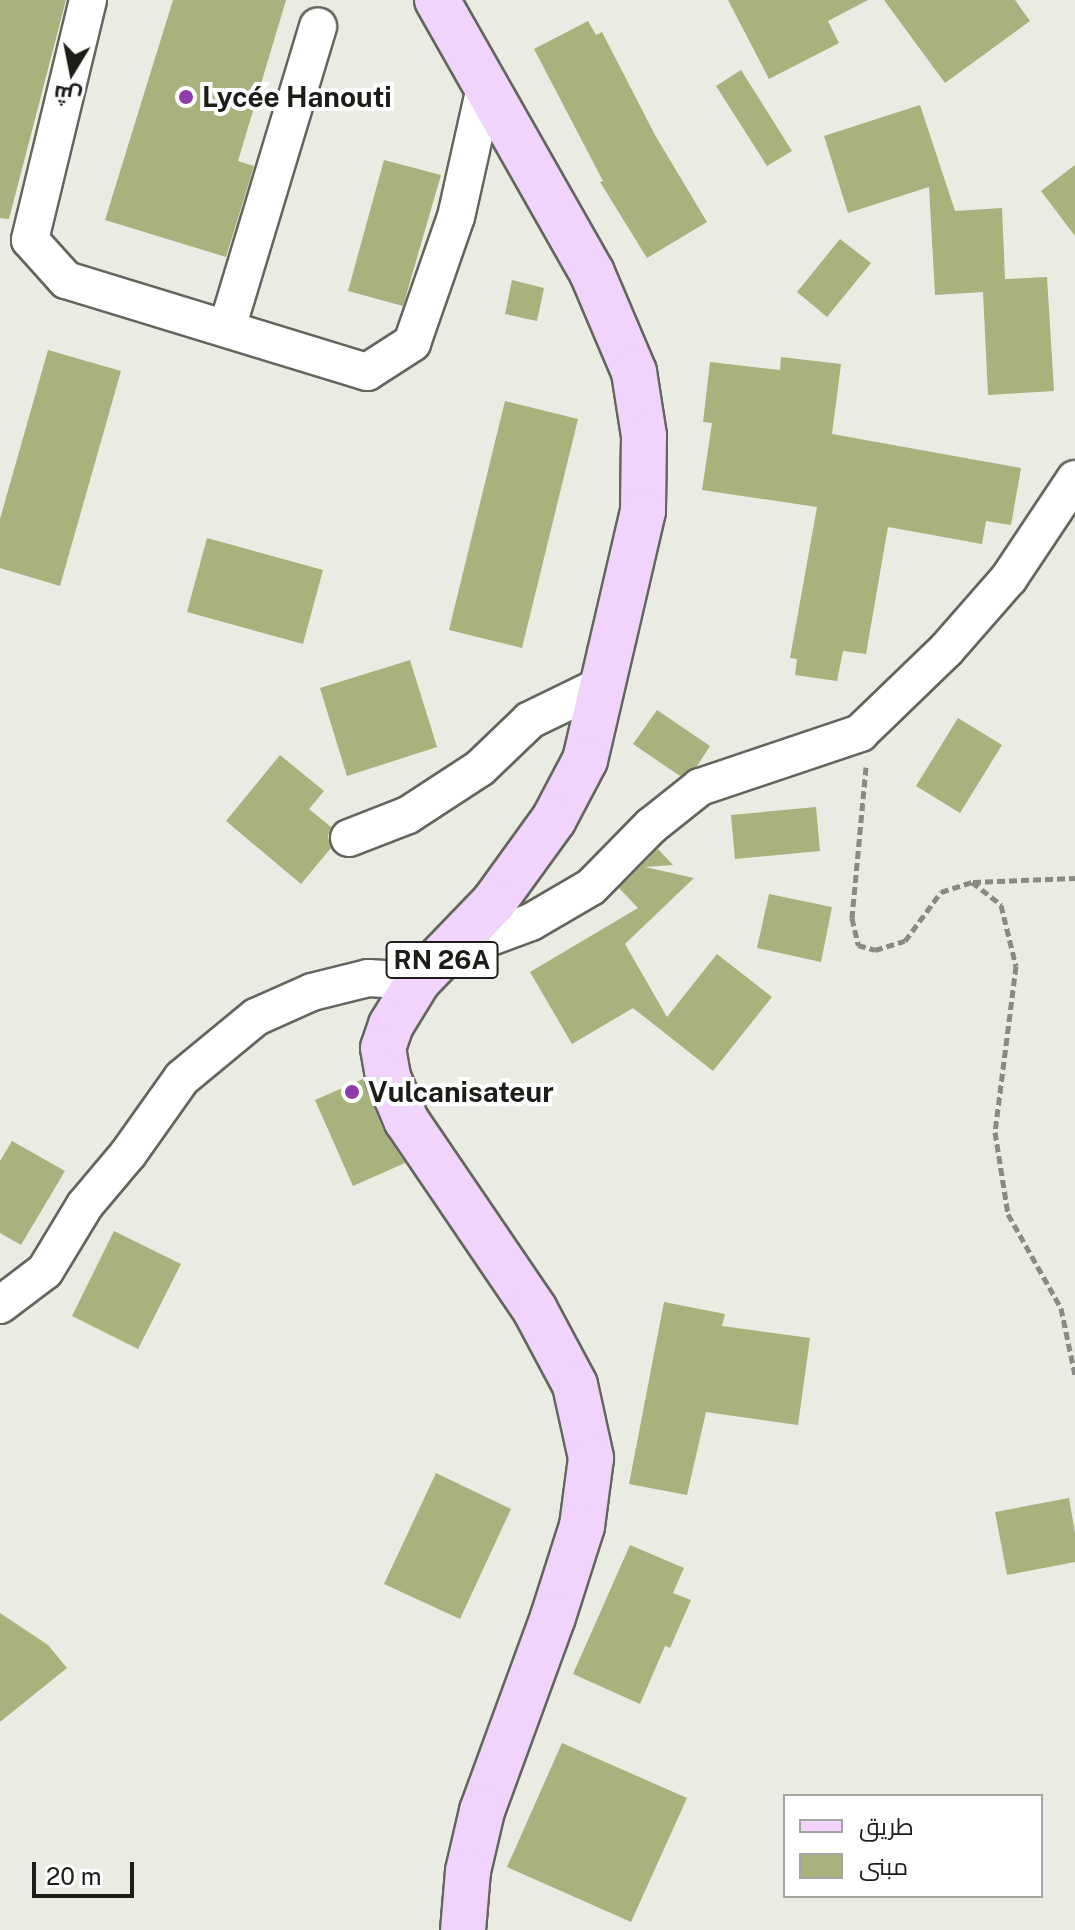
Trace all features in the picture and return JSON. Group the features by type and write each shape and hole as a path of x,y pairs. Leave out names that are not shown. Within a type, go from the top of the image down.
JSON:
{"main road":[{"name":"RN 26A","path":"437,0 592,273 634,372 644,436 643,511 585,760 554,819 494,902 450,952 418,981 391,1025 383,1048 388,1077 406,1120 535,1310 575,1385 591,1458 582,1526 553,1617 482,1811 468,1871 463,1930"}],"street":[{"path":"88,0 30,240 66,280 367,372 412,343 456,217 485,87"},
{"path":"227,328 318,26"},
{"path":"450,952 531,922 591,887 651,826 700,787 860,733 946,650 1009,578 1075,479"},
{"path":"349,838 408,815 480,768 530,720 602,685"},
{"path":"0,1305 45,1271 85,1205 128,1154 182,1078 256,1017 312,992 368,978 418,981"}],"path":[{"path":"871,722 852,918 858,945 875,950 905,941 941,892 972,882 1075,878"},
{"path":"972,882 1001,905 1016,966 995,1132 1008,1214 1061,1308 1075,1375"}],"building":[{"path":"0,0 66,0 9,219 0,218"},
{"path":"173,0 286,0 238,161 254,166 226,257 105,220"},
{"path":"728,0 868,0 828,21 839,43 769,79"},
{"path":"884,0 1015,0 1030,21 945,83"},
{"path":"588,21 596,35 602,32 655,135 707,222 647,258 600,182 603,181 534,49"},
{"path":"741,70 792,151 767,166 716,86"},
{"path":"920,105 955,211 1002,208 1005,279 1047,277 1054,391 988,395 983,292 935,295 929,187 848,213 824,136"},
{"path":"384,160 441,175 403,306 348,291"},
{"path":"1075,165 1075,236 1041,191"},
{"path":"840,239 871,263 827,317 797,292"},
{"path":"512,280 544,288 537,321 505,314"},
{"path":"48,350 121,371 60,586 0,568 0,519"},
{"path":"781,357 841,364 832,434 1021,468 1011,525 986,521 982,544 888,527 866,654 843,651 837,681 795,675 797,659 790,658 817,507 702,490 712,423 703,422 710,362 780,370"},
{"path":"505,401 578,419 522,648 449,630"},
{"path":"207,538 323,570 303,644 187,612"},
{"path":"410,660 437,747 347,776 320,688"},
{"path":"657,710 710,746 697,766 680,776 633,744"},
{"path":"958,718 1002,745 960,813 916,786"},
{"path":"280,755 324,791 309,809 331,827 328,836 331,848 301,884 226,821"},
{"path":"816,807 820,851 735,859 731,815"},
{"path":"658,849 673,865 645,867 694,878 625,944 667,1017 717,954 772,997 713,1071 633,1008 572,1044 530,972 638,908 619,888"},
{"path":"769,894 832,907 821,962 757,948"},
{"path":"363,1079 383,1130 405,1163 353,1186 315,1100"},
{"path":"12,1141 65,1171 21,1245 0,1233 0,1161"},
{"path":"114,1231 181,1264 138,1349 72,1316"},
{"path":"664,1302 725,1314 722,1326 810,1338 798,1425 706,1412 687,1495 629,1484"},
{"path":"436,1473 511,1509 460,1619 384,1584"},
{"path":"1069,1498 1075,1533 1075,1562 1007,1575 995,1512"},
{"path":"630,1545 684,1568 673,1593 691,1600 670,1648 665,1646 640,1704 573,1674"},
{"path":"0,1613 48,1645 67,1668 0,1722"},
{"path":"562,1743 687,1798 631,1922 507,1867"}],"place":[{"name":"Lycée Hanouti","path":"186,97"},
{"name":"Vulcanisateur","path":"352,1092"}]}
